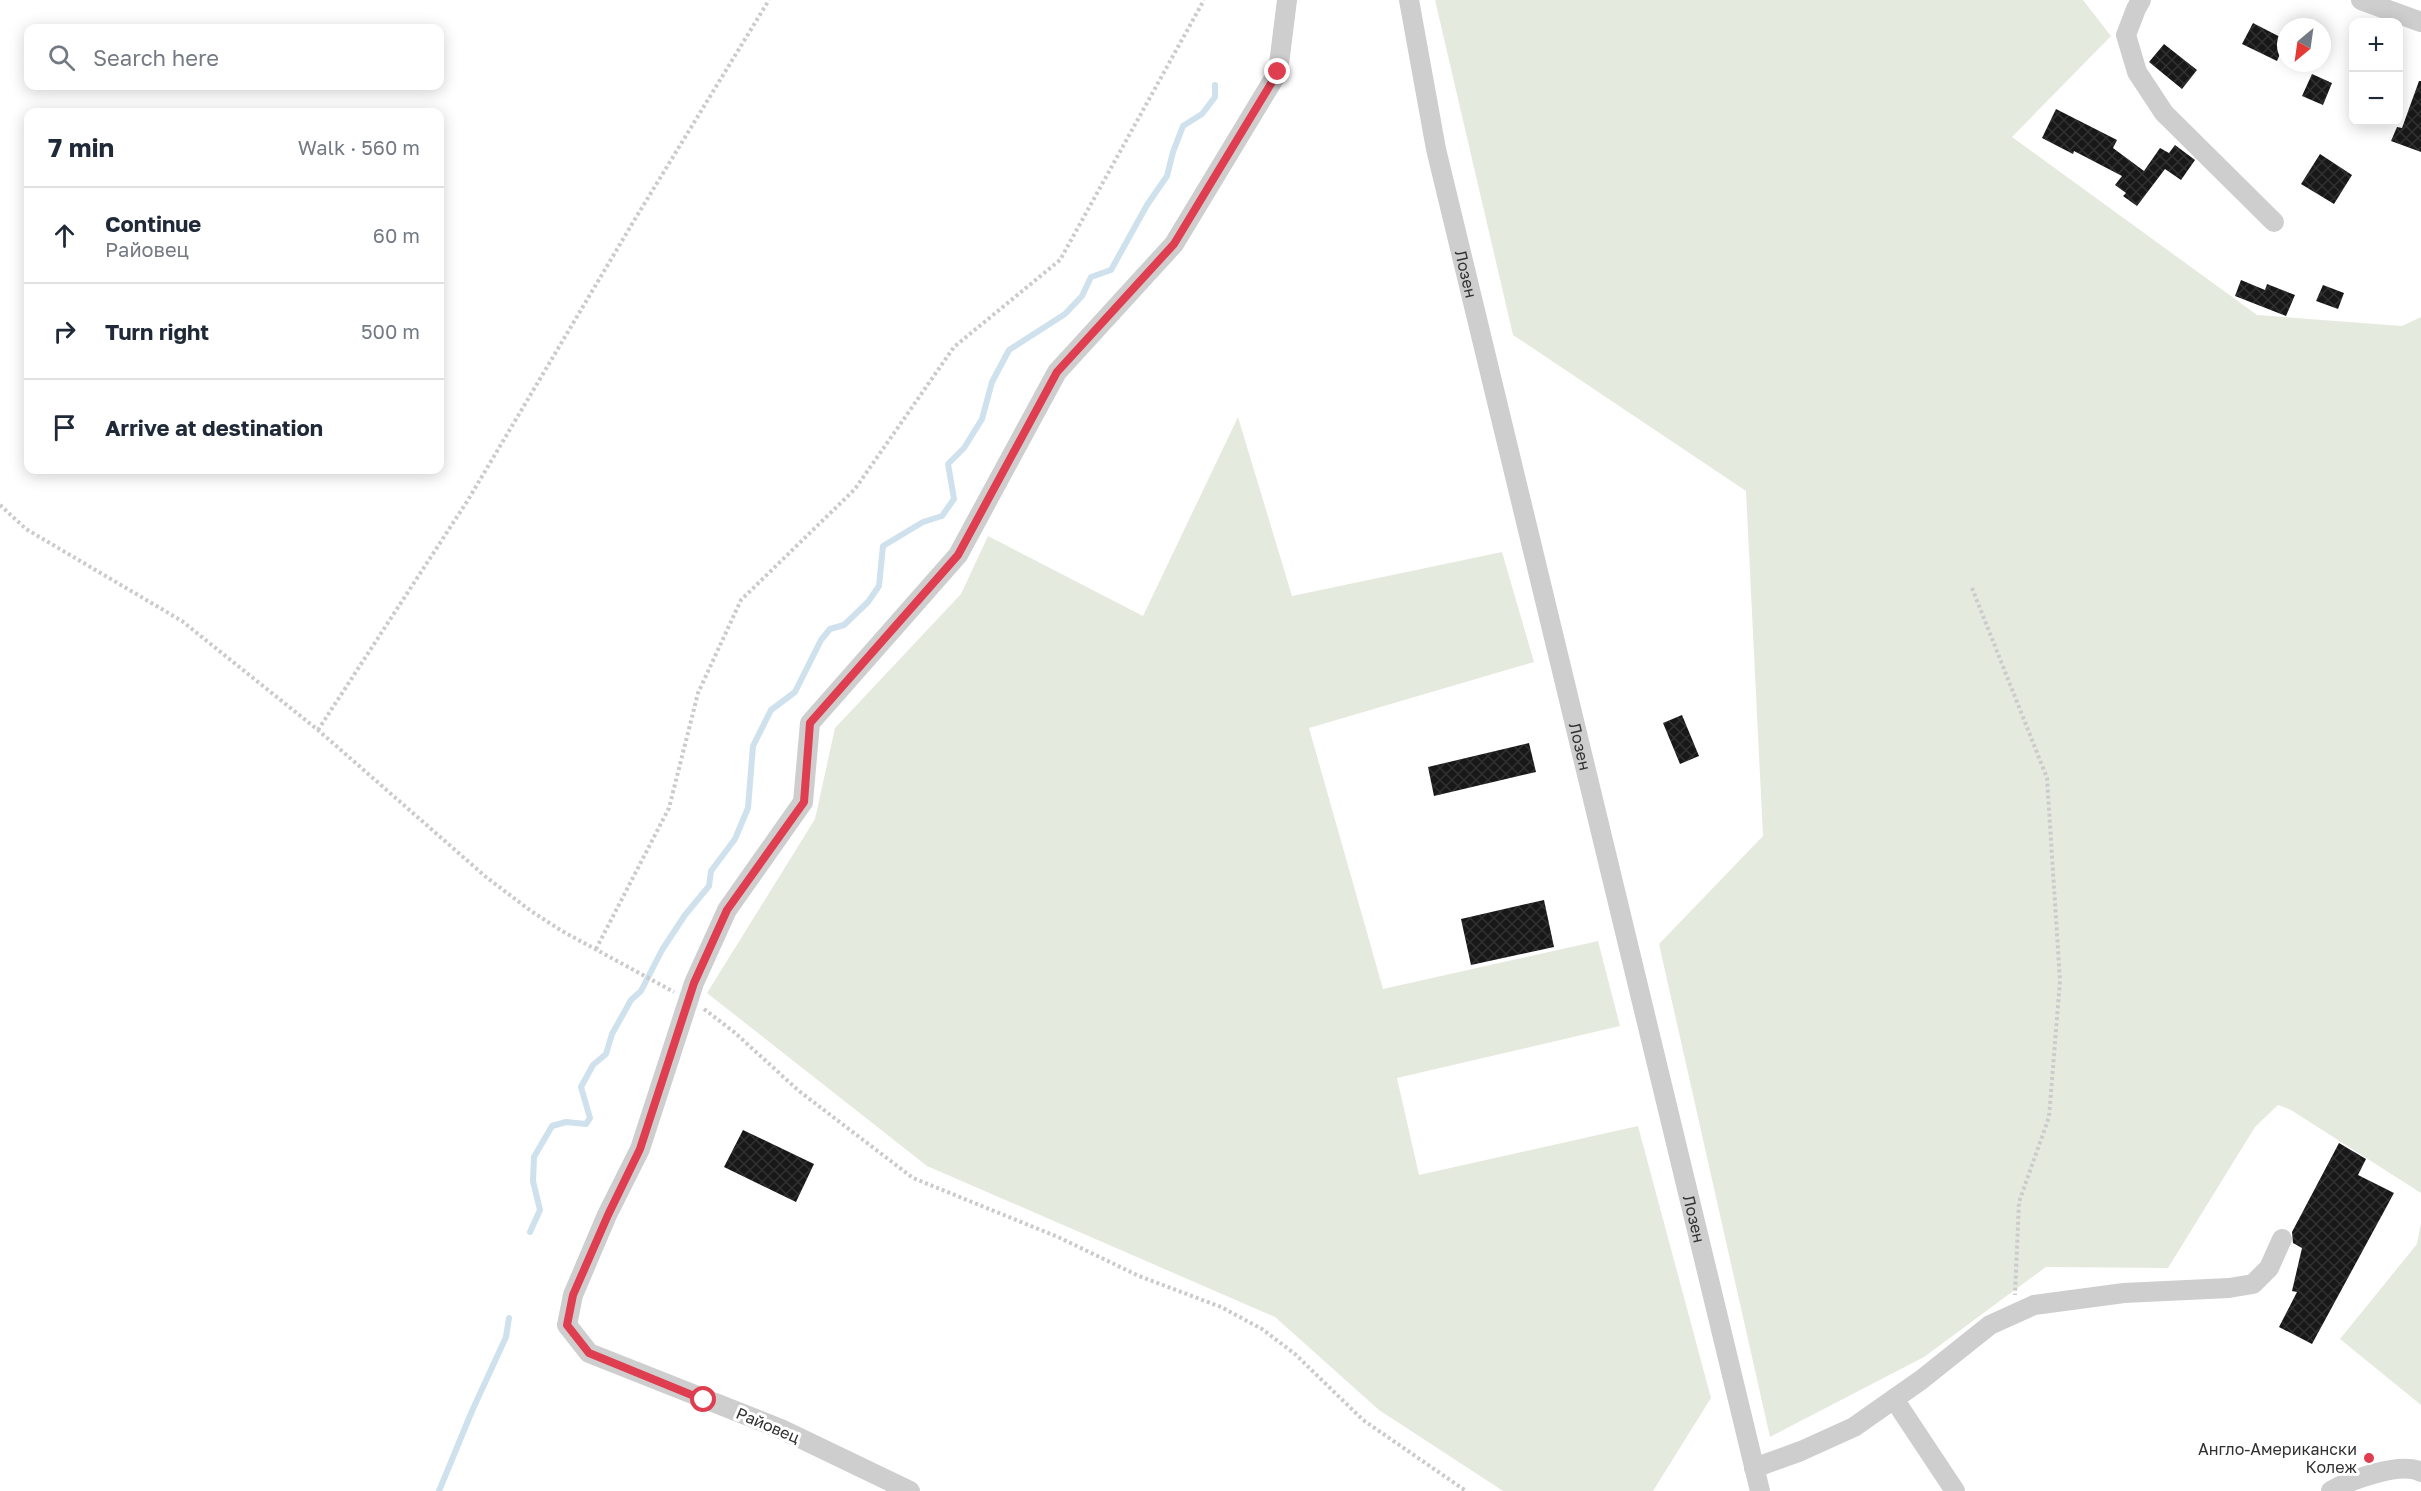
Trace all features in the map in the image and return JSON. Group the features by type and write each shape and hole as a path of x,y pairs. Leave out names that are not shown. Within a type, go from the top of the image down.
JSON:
{"street":[{"path":"689,1000 694,983 727,910 804,802 810,723 958,555 1057,372 1174,244 1278,72 1287,0"},
{"name":"Лозен","path":"1409,0 1438,160 1760,1491"},
{"path":"2141,0 2126,35 2137,72 2164,113 2274,222"},
{"path":"2361,0 2421,22"},
{"name":"Райовец","path":"689,1000 640,1149 573,1295 567,1325 589,1353 781,1429 910,1491"},
{"path":"1754,1468 1801,1451 1854,1427 1990,1325 2034,1305 2124,1293 2229,1288 2253,1284 2268,1268 2282,1239"},
{"path":"1894,1399 1955,1491"},
{"path":"2331,1491 2369,1474 2414,1468 2421,1472"}],"path":[{"path":"318,730 468,500 769,0"},
{"path":"596,949 669,808 698,693 741,600 855,489 954,347 1060,260 1204,0"},
{"path":"0,505 26,529 182,621 318,730 486,877 531,911 663,986"},
{"path":"1972,588 2047,778 2060,981 2049,1117 2019,1203 2014,1314"},
{"path":"689,1000 734,1032 799,1091 913,1178 1058,1237 1139,1276 1221,1307 1262,1329 1295,1354 1363,1420 1466,1491"}],"shaded area":[{"path":"1435,0 2083,0 2111,36 2012,137 2257,315 2402,326 2421,317 2421,1193 2291,1110 2278,1105 2255,1127 2168,1268 2046,1267 1924,1357 1770,1437 1659,944 1763,836 1746,491 1513,335"},
{"path":"1238,417 1292,596 1502,552 1534,662 1309,728 1383,989 1598,941 1620,1026 1397,1078 1419,1175 1638,1126 1711,1398 1653,1491 1503,1491 1379,1410 1275,1317 927,1166 707,993 815,819 835,728 961,594 988,536 1143,616"},
{"path":"2421,1223 2421,1405 2340,1339 2417,1244"}],"building":[{"path":"2253,23 2277,35 2277,61 2242,44"},
{"path":"2164,44 2197,70 2182,89 2149,62"},
{"path":"2312,74 2332,83 2323,105 2302,96"},
{"path":"2419,81 2421,81 2421,152 2391,141 2397,127 2402,128"},
{"path":"2056,109 2117,140 2113,148 2144,171 2160,148 2169,153 2175,145 2195,160 2181,180 2165,169 2137,206 2123,196 2126,193 2115,185 2122,176 2074,151 2073,154 2042,138"},
{"path":"2320,154 2352,175 2334,204 2301,184"},
{"path":"2241,280 2265,290 2267,284 2295,295 2286,316 2235,296"},
{"path":"2323,285 2344,293 2338,309 2316,301"},
{"path":"1682,715 1699,756 1680,764 1663,723"},
{"path":"1529,743 1536,772 1434,796 1428,767"},
{"path":"1544,900 1554,947 1471,965 1461,919"},
{"path":"743,1130 814,1164 796,1202 724,1167"},
{"path":"2339,1143 2366,1159 2358,1175 2394,1193 2312,1344 2279,1327 2297,1292 2292,1291 2302,1248 2293,1243 2292,1232"}],"waterway":[{"path":"530,1232 540,1210 533,1181 534,1157 552,1126 566,1122 586,1124 590,1118 581,1087 593,1065 606,1054 612,1034 631,1000 641,991 662,950 685,915 709,886 711,871 735,839 748,808 753,746 771,710 795,692 821,640 830,629 844,625 868,602 879,586 883,546 923,522 942,516 954,499 948,464 964,448 982,419 992,382 1009,350 1065,314 1082,296 1091,277 1111,270 1147,205 1167,176 1183,126 1202,114 1215,97 1215,85"},
{"path":"439,1491 506,1337 509,1318"}],"place":[{"name":"Англо-Американски Колеж","path":"2369,1458"}],"route":[{"path":"704,1400 589,1353 567,1325 573,1295 640,1149 694,983 727,910 804,802 810,723 958,555 1057,372 1174,244 1278,72"}]}
